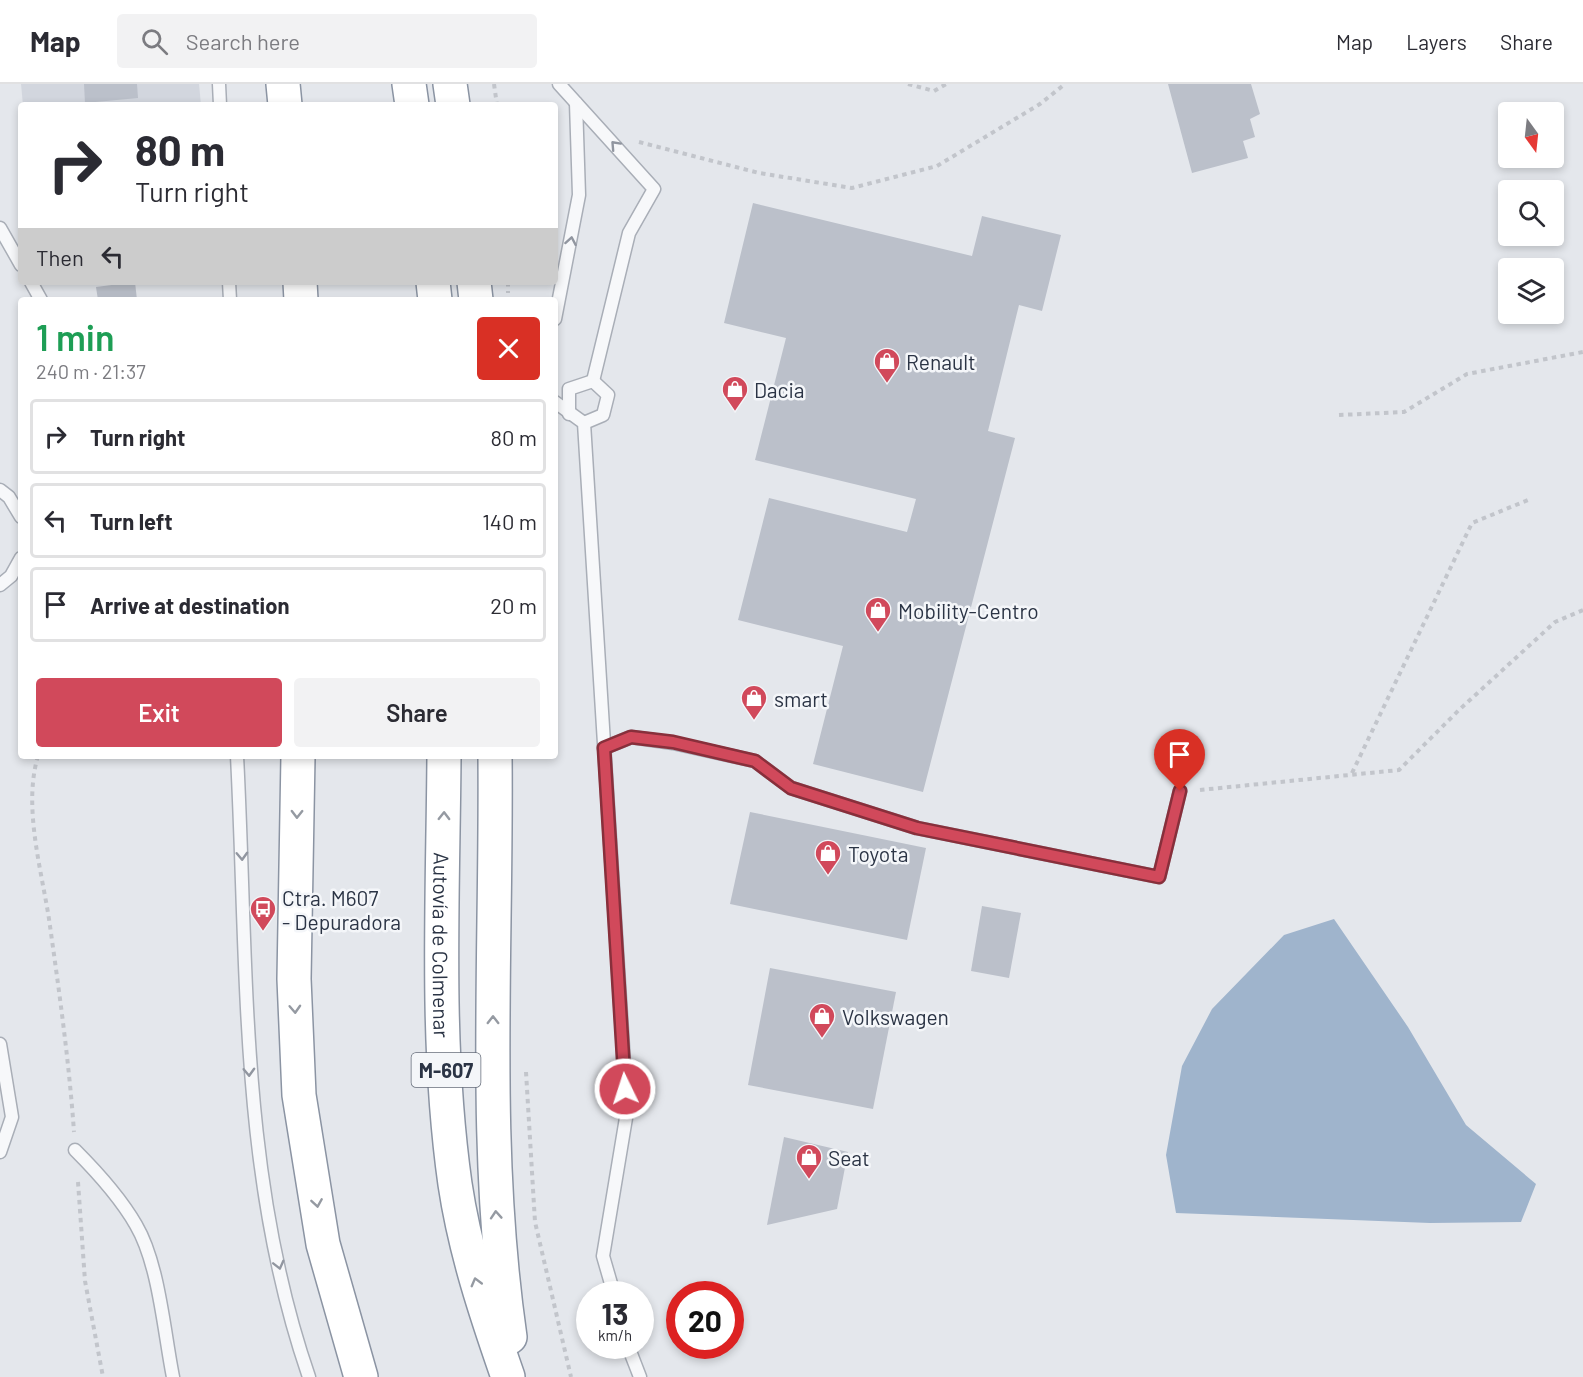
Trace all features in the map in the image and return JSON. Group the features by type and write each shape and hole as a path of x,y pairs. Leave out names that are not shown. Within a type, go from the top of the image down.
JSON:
{"highway":[{"path":"283,84 285,102"},
{"path":"409,84 412,102"},
{"path":"450,84 453,102"},
{"path":"298,759 294,979 300,1095 323,1244 361,1377"},
{"name":"Autovía de Colmenar","path":"444,759 442,990 455,1184 476,1283 508,1377"},
{"path":"495,759 493,1161 499,1264 516,1377"}],"lane":[{"path":"219,84 220,102"},
{"path":"559,84 654,189 629,233 593,381"},
{"path":"558,304 579,195 576,103"},
{"path":"0,228 18,260"},
{"path":"569,414 569,389 593,381"},
{"path":"584,423 603,415 608,395 593,381"},
{"path":"558,405 584,423"},
{"path":"584,423 627,1112 603,1256 610,1281"},
{"path":"0,490 9,497 18,512"},
{"path":"0,585 11,576 18,563"},
{"path":"604,748 631,737 673,742 755,761 791,788 917,828 1159,877 1180,791"},
{"path":"237,759 249,1081 255,1138 274,1245 302,1358 309,1377"},
{"path":"0,1044 12,1117 0,1152"},
{"path":"75,1150 110,1186 138,1226 154,1274 172,1377"},
{"path":"297,1377 302,1358"},
{"path":"633,1359 640,1377"}],"path":[{"path":"494,84 497,102"},
{"path":"908,84 934,91 946,84"},
{"path":"603,132 759,173 852,188 937,166 1040,104 1065,84"},
{"path":"1338,415 1404,412 1467,374 1583,352"},
{"path":"1352,773 1472,523 1528,500"},
{"path":"1180,791 1257,786 1352,773 1399,770 1459,710 1555,622 1583,610"},
{"path":"37,759 33,774 35,826 68,1053 85,1281 103,1377"},
{"path":"525,1062 535,1222 571,1377"}],"shaded area":[{"path":"21,84 199,84 201,102 23,102"}],"water":[{"path":"1334,919 1408,1027 1466,1125 1536,1184 1521,1222 1430,1223 1176,1213 1166,1155 1182,1066 1212,1009 1284,935"}],"building":[{"path":"84,84 137,84 138,98 85,102"},
{"path":"1168,84 1251,84 1260,114 1250,119 1255,137 1243,141 1248,158 1192,173"},
{"name":"Renault","path":"753,203 972,256 982,216 1061,235 1042,311 1019,305 988,431 1015,438 923,792 813,764 843,646 738,620 769,498 907,532 916,499 755,460 786,338 724,323"},
{"path":"135,285 137,297 98,297 96,287"},
{"name":"Toyota","path":"750,812 926,848 907,940 730,904"},
{"path":"982,906 1021,913 1009,978 971,971"},
{"name":"Volkswagen","path":"770,968 896,992 873,1109 748,1085"},
{"name":"Seat","path":"784,1137 848,1152 837,1209 767,1225"}],"place":[{"name":"Renault","path":"887,384"},
{"name":"Dacia","path":"735,412"},
{"name":"Mobility-Centro","path":"878,633"},
{"name":"smart","path":"754,721"},
{"name":"Toyota","path":"828,876"},
{"name":"Ctra. M607 - Depuradora","path":"263,932"},
{"name":"Volkswagen","path":"822,1039"},
{"name":"Seat","path":"809,1180"}],"route":[{"path":"625,1089 604,748 631,737 673,742 755,761 791,788 917,828 1159,877 1180,791"}]}
